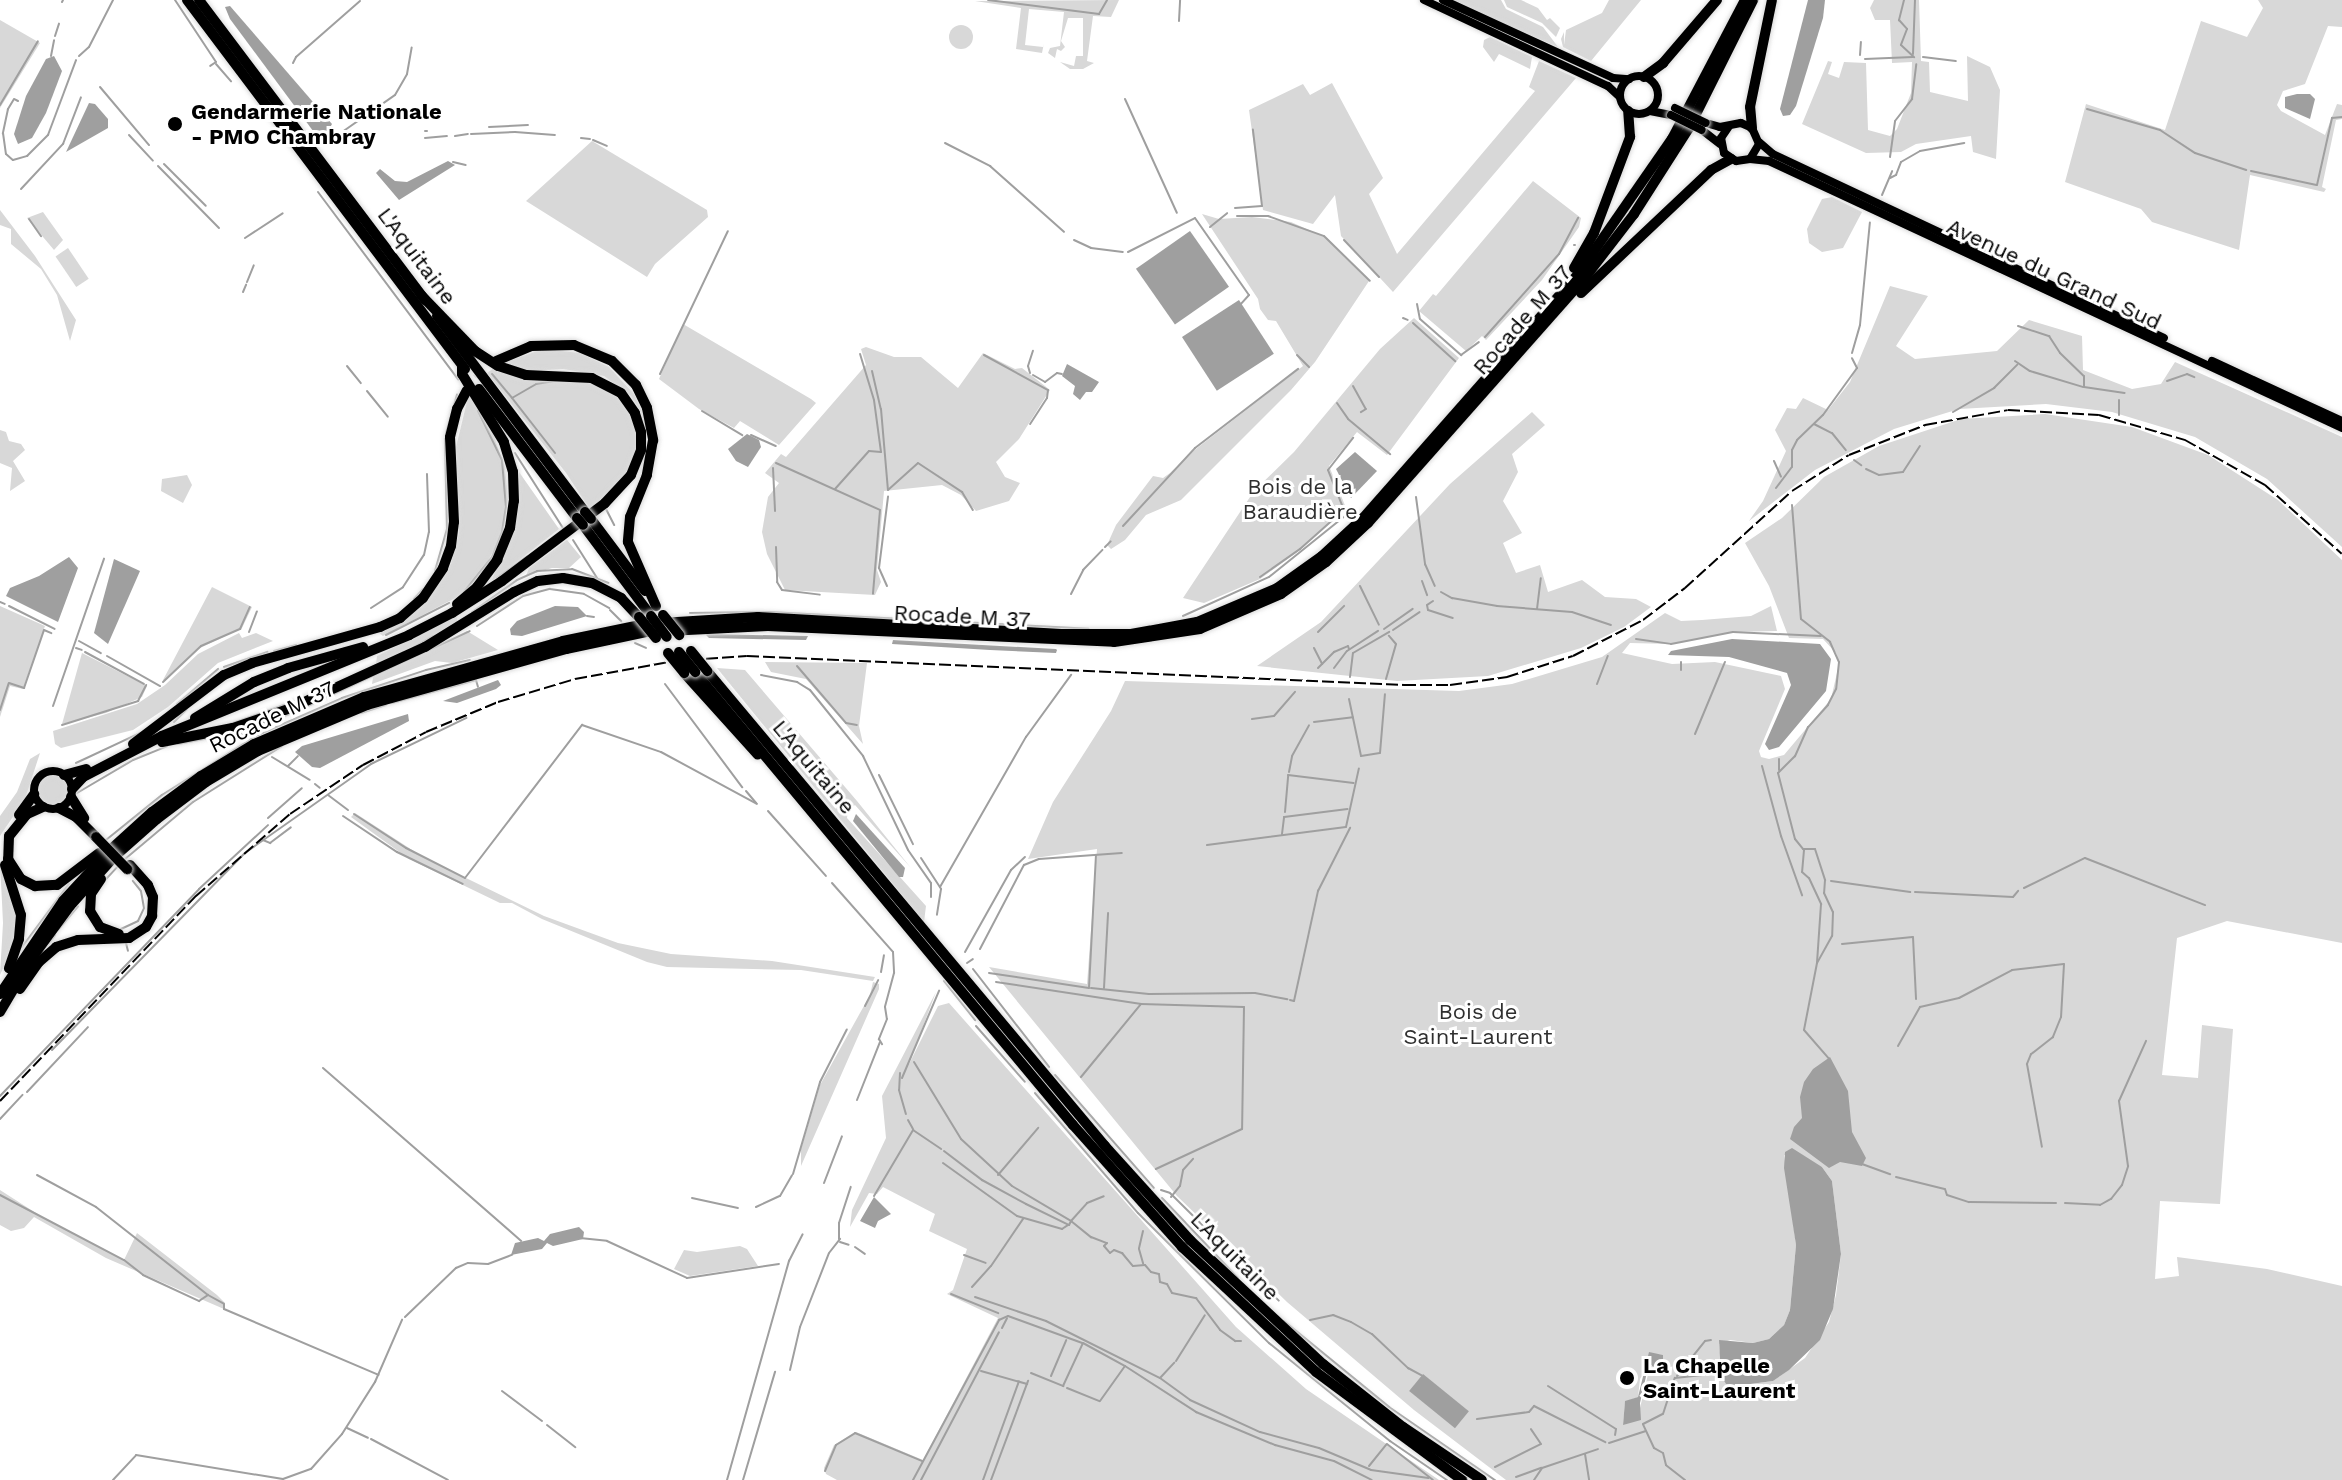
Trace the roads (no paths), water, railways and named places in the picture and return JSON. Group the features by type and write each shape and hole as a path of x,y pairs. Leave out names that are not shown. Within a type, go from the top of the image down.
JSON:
{"highway":[{"name":"L'Aquitaine","path":"187,0 462,366 584,519"},
{"name":"L'Aquitaine","path":"199,0 421,295 652,613 679,635 1117,1177 1225,1291 1340,1392 1462,1480"},
{"path":"1644,77 1663,63 1717,0"},
{"name":"Rocade M 37","path":"1546,318 1643,186 1706,79 1745,0"},
{"name":"Rocade M 37","path":"0,1015 57,922 114,857 206,782 304,729 386,699 595,642 660,631 748,626 1099,639 1150,635 1247,604 1322,556 1380,499 1601,258 1665,167 1718,75 1753,0"},
{"path":"1752,128 1750,107 1772,0"},
{"path":"1628,111 1630,137 1594,233 1546,318 1557,318 1711,170 1731,159"},
{"path":"64,775 84,771 409,635 452,613 502,581 605,503 631,475 639,458 641,432 635,413 621,393 592,378 526,375 503,369 475,351 421,295"},
{"path":"490,365 531,346 574,345 612,361 636,385 651,419 653,450 630,517 628,542 652,613"},
{"path":"98,836 80,813 71,793 83,777 279,671 407,632 450,609 477,587 497,560 506,539 513,510 514,480 500,434 462,374 462,366"},
{"path":"123,754 224,675 252,663 380,627 400,618 423,598 438,577 451,546 454,508 450,437 457,409 467,390"},
{"path":"123,754 233,728 278,713 425,647 514,592 538,581 563,578 592,583 652,613"},
{"name":"L'Aquitaine","path":"652,613 661,637 690,672 924,938"},
{"name":"Rocade M 37","path":"0,992 63,901 132,829 218,764 309,717 384,691 603,631 685,620 758,617 1099,639"},
{"path":"0,992 16,952 21,922 17,894 3,860 2,843 7,828 34,794"},
{"path":"43,807 19,822 7,843 13,869 35,886 50,887 63,882 124,831 132,829"},
{"path":"0,1015 34,969 56,947 78,940 129,938 146,927 152,916 153,897 148,885 98,836 76,817 59,808"},
{"path":"114,857 94,889 89,905 96,923 111,933 132,931 147,915 146,893 128,867"},
{"name":"L'Aquitaine","path":"947,966 1218,1269 1355,1390 1482,1480"}],"main road":[{"path":"1424,0 1601,83 1620,97 1628,111 1639,114 1673,112 1704,126 1731,159 1750,159 1759,142 1752,128 1741,123 1704,126"},
{"path":"1443,0 1608,75 1629,79 1644,77 1654,83 1658,94 1673,112"},
{"path":"1620,97 1629,79"},
{"path":"1650,111 1658,94"},
{"path":"1721,144 1729,126"},
{"name":"Avenue du Grand Sud","path":"1759,142 1773,154 2342,421"},
{"name":"Avenue du Grand Sud","path":"1750,159 1769,161 2342,428"},
{"path":"52,771 64,775 71,793 59,808 43,807 34,794 34,785 42,774 52,771"}],"waterway":[{"path":"79,56 89,47 113,0"},
{"path":"175,0 216,62 210,66"},
{"path":"988,0 1099,14 1107,0"},
{"path":"1179,21 1180,0"},
{"path":"1904,0 1899,20 1907,29 1901,45 1914,57"},
{"path":"1913,54 1915,0"},
{"path":"293,63 360,1"},
{"path":"55,36 59,24"},
{"path":"51,56 54,40"},
{"path":"0,105 38,41"},
{"path":"1860,55 1861,42"},
{"path":"335,137 395,95 407,74 412,47"},
{"path":"1865,59 1913,57"},
{"path":"1923,57 1956,61"},
{"path":"18,101 14,99 8,109 3,133 6,154 13,160 27,156 48,135 76,60"},
{"path":"216,64 231,81"},
{"path":"1890,157 1895,121 1912,99 1916,64"},
{"path":"100,87 149,145"},
{"path":"21,189 63,144 81,97"},
{"path":"1125,99 1177,213"},
{"path":"2087,109 2160,130 2195,153 2246,170"},
{"path":"2251,171 2317,185 2332,118 2342,117"},
{"path":"489,127 528,125"},
{"path":"1235,208 1262,206 1253,130"},
{"path":"471,134 515,132 555,135"},
{"path":"455,136 468,134"},
{"path":"129,135 153,161"},
{"path":"425,138 447,136"},
{"path":"581,138 590,139"},
{"path":"593,140 607,146"},
{"path":"945,143 990,166 1064,232"},
{"path":"1890,178 1896,175 1901,162 1920,151 1964,143"},
{"path":"453,162 466,165"},
{"path":"164,164 206,206"},
{"path":"158,166 219,228"},
{"path":"1882,195 1892,171"},
{"path":"318,192 458,379"},
{"path":"245,238 283,213"},
{"path":"1210,227 1227,213"},
{"path":"1237,216 1268,216 1324,236 1370,281"},
{"path":"1128,252 1195,218 1249,295 1241,304"},
{"path":"1485,337 1559,254 1578,218"},
{"path":"29,219 41,236"},
{"path":"1852,353 1860,325 1870,222"},
{"path":"660,374 728,231"},
{"path":"1074,240 1091,248 1123,252"},
{"path":"1344,240 1379,277"},
{"path":"247,282 254,265"},
{"path":"243,292 246,285"},
{"path":"1417,304 1420,319 1461,355 1479,342"},
{"path":"1403,318 1408,320"},
{"path":"1413,323 1455,361"},
{"path":"2018,326 2049,336 2060,353 2084,376 2084,387 2125,393"},
{"path":"1030,373 1028,366 1033,351"},
{"path":"835,489 869,451 881,452 874,400 860,354"},
{"path":"984,355 1048,390 1047,398 1030,424"},
{"path":"1297,355 1309,367"},
{"path":"1776,488 1792,467 1792,450 1797,440 1823,415 1857,368 1852,358"},
{"path":"2015,361 2030,371 2083,387"},
{"path":"1953,412 1994,388 2017,365"},
{"path":"347,366 361,383"},
{"path":"1123,526 1195,448 1298,369"},
{"path":"872,371 881,409 888,490 918,463 962,492 973,510"},
{"path":"1033,375 1045,382 1057,373 1062,374"},
{"path":"492,374 512,398"},
{"path":"2167,381 2187,374 2194,377"},
{"path":"555,453 512,398 536,384 556,381"},
{"path":"1353,386 1366,409 1361,412"},
{"path":"367,391 388,417"},
{"path":"446,433 457,395"},
{"path":"2119,400 2119,415"},
{"path":"1337,403 1348,419 1390,454"},
{"path":"464,592 492,557 502,532 506,507 502,460 478,411"},
{"path":"702,411 742,435"},
{"path":"1814,424 1832,433 1846,450"},
{"path":"751,435 776,446"},
{"path":"1260,577 1300,549 1344,510 1328,470 1353,438"},
{"path":"435,571 447,529 445,439"},
{"path":"1866,469 1879,475 1903,472 1920,446"},
{"path":"515,453 563,528"},
{"path":"1854,460 1861,465"},
{"path":"1774,461 1781,477"},
{"path":"776,463 880,510 873,594"},
{"path":"773,468 775,511"},
{"path":"371,608 403,587 424,555 429,532 427,474"},
{"path":"887,586 879,568 888,497"},
{"path":"1416,497 1425,564 1435,586"},
{"path":"1792,505 1801,619 1830,642 1839,662 1836,689 1828,705 1808,727 1795,756 1778,773 1795,839 1803,849 1815,849 1825,880 1824,893 1833,912 1832,936 1817,963 1804,1030 1828,1058"},
{"path":"606,509 614,525"},
{"path":"1183,616 1269,577 1345,516"},
{"path":"573,540 597,578"},
{"path":"1105,547 1111,541"},
{"path":"776,547 777,582 782,590 820,595"},
{"path":"1071,594 1083,570 1102,550"},
{"path":"497,578 527,556"},
{"path":"53,706 104,559"},
{"path":"472,612 517,580 537,571 572,569 608,583"},
{"path":"1537,609 1541,578"},
{"path":"1422,581 1427,595"},
{"path":"1360,586 1379,625"},
{"path":"414,599 423,589"},
{"path":"477,626 523,596 550,589 584,594 609,608"},
{"path":"1441,592 1452,598 1497,606 1572,612 1611,625"},
{"path":"1433,601 1427,605 1428,610 1453,618"},
{"path":"0,602 5,604"},
{"path":"386,635 449,603"},
{"path":"9,606 55,629"},
{"path":"1318,632 1344,606"},
{"path":"163,682 201,646 240,629 250,607"},
{"path":"1384,629 1413,609"},
{"path":"610,610 621,621"},
{"path":"249,632 257,611"},
{"path":"690,613 769,612 1089,629"},
{"path":"1393,630 1420,612"},
{"path":"587,616 594,617"},
{"path":"0,710 9,683 24,688 44,630 51,633"},
{"path":"299,710 470,631"},
{"path":"1334,668 1347,651 1378,631"},
{"path":"1350,677 1353,653 1389,632"},
{"path":"1636,639 1671,644 1733,632 1821,636"},
{"path":"414,647 433,636"},
{"path":"1386,679 1396,644 1389,636"},
{"path":"79,641 101,653"},
{"path":"635,643 646,648"},
{"path":"274,651 296,645"},
{"path":"1318,668 1334,652 1348,646 1349,649"},
{"path":"76,648 82,650"},
{"path":"1314,648 1322,664"},
{"path":"85,652 144,684"},
{"path":"224,667 267,652"},
{"path":"107,656 160,686"},
{"path":"1597,684 1608,656"},
{"path":"106,840 162,795 256,736 342,698 426,670 470,660"},
{"path":"1681,662 1681,670"},
{"path":"1695,734 1725,662"},
{"path":"797,666 846,723 857,725"},
{"path":"177,704 218,669"},
{"path":"761,675 797,682 810,690 863,756 908,850"},
{"path":"940,887 1026,737 1071,675"},
{"path":"392,703 476,680 478,687"},
{"path":"665,684 742,787"},
{"path":"62,725 138,701 146,685"},
{"path":"1252,719 1274,716 1295,692"},
{"path":"1349,699 1361,756 1380,753 1385,694"},
{"path":"230,724 292,702"},
{"path":"361,713 386,705"},
{"path":"174,722 187,709"},
{"path":"276,719 290,714"},
{"path":"1314,722 1353,717"},
{"path":"52,1050 245,853 371,764 466,718"},
{"path":"354,814 406,848 465,878 582,725 661,752 757,804"},
{"path":"1289,772 1292,756 1309,725"},
{"path":"240,732 245,738"},
{"path":"76,763 140,733"},
{"path":"178,744 230,734"},
{"path":"77,793 133,760 167,746"},
{"path":"125,859 193,802 282,746"},
{"path":"288,766 298,756"},
{"path":"272,757 310,780"},
{"path":"1779,759 1779,770"},
{"path":"1762,766 1781,836 1802,895"},
{"path":"1207,845 1346,827 1359,768"},
{"path":"879,775 913,844"},
{"path":"1285,812 1288,775 1354,783"},
{"path":"315,784 320,788"},
{"path":"268,818 302,788"},
{"path":"746,791 756,803"},
{"path":"328,795 348,810"},
{"path":"1282,834 1284,817 1348,809"},
{"path":"768,811 826,876"},
{"path":"343,816 397,852 463,884"},
{"path":"0,1096 199,889 268,825"},
{"path":"263,840 270,843 291,827"},
{"path":"1290,1000 1294,1001 1318,891 1350,828"},
{"path":"908,850 931,883 931,897"},
{"path":"1804,850 1802,872 1809,878 1821,904 1817,963"},
{"path":"980,949 1024,865 1039,859 1122,853"},
{"path":"989,973 1089,988 1096,855"},
{"path":"965,952 1011,870 1025,857"},
{"path":"921,858 941,889 937,915"},
{"path":"2024,888 2085,858 2205,905"},
{"path":"106,879 118,866"},
{"path":"121,929 138,921 144,908 141,891 133,881"},
{"path":"1831,881 1910,892"},
{"path":"832,883 893,952 894,973 885,1007 887,1019 879,1039 882,1044"},
{"path":"22,947 69,884"},
{"path":"1915,892 2013,897 2018,891"},
{"path":"58,930 78,906"},
{"path":"1104,988 1108,913"},
{"path":"46,948 55,935"},
{"path":"1842,944 1913,937 1916,999"},
{"path":"126,943 128,951"},
{"path":"881,972 884,955"},
{"path":"967,963 973,959"},
{"path":"1898,1046 1920,1007 1959,998 2012,970 2064,964 2061,1017 2053,1037 2031,1054 2027,1064 2042,1147"},
{"path":"973,969 1049,1067"},
{"path":"865,1006 878,980"},
{"path":"944,981 975,1020"},
{"path":"996,982 1141,1004 1244,1007 1242,1129 1156,1169"},
{"path":"1091,988 1149,994 1255,993 1287,999"},
{"path":"902,1078 939,991"},
{"path":"1081,1077 1141,1004"},
{"path":"976,1026 1025,1082"},
{"path":"27,1092 88,1027"},
{"path":"793,1174 820,1082 847,1029"},
{"path":"2065,1203 2100,1205 2111,1199 2122,1185 2128,1166 2119,1101 2146,1041"},
{"path":"857,1100 880,1042"},
{"path":"914,1062 961,1139 1012,1186 1071,1221 1087,1203 1104,1196"},
{"path":"323,1068 521,1241"},
{"path":"900,1073 899,1090 906,1114"},
{"path":"1055,1075 1154,1188"},
{"path":"1035,1093 1138,1213 1269,1343 1390,1441 1447,1480"},
{"path":"0,1119 22,1095"},
{"path":"908,1120 913,1129"},
{"path":"998,1175 1038,1128"},
{"path":"874,1196 913,1130 941,1149"},
{"path":"824,1183 842,1136"},
{"path":"944,1151 982,1180 1069,1225 1071,1221 1091,1237 1107,1243 1104,1246 1110,1253 1114,1250 1122,1253 1133,1266 1145,1265 1151,1272 1159,1274 1160,1282 1167,1284 1172,1293 1196,1298 1220,1330 1235,1341 1241,1341"},
{"path":"1171,1197 1180,1186 1183,1170 1193,1159"},
{"path":"943,1163 1017,1216 1062,1229 1068,1225"},
{"path":"1862,1164 1890,1174"},
{"path":"37,1175 96,1207 208,1295"},
{"path":"756,1207 780,1196 792,1175"},
{"path":"1896,1177 1945,1189 1947,1195 1969,1202 2056,1203"},
{"path":"839,1239 839,1223 851,1187"},
{"path":"1161,1190 1170,1193 1279,1301"},
{"path":"0,1195 124,1260 143,1275 199,1301 208,1295 224,1304 224,1309 379,1375"},
{"path":"692,1198 738,1208"},
{"path":"1162,1198 1238,1278"},
{"path":"972,1287 991,1266 1023,1219"},
{"path":"1143,1231 1139,1249 1143,1263"},
{"path":"727,1480 789,1261 803,1234"},
{"path":"580,1238 607,1241 687,1278 779,1264"},
{"path":"790,1370 800,1327 829,1253 840,1239"},
{"path":"840,1242 849,1245"},
{"path":"855,1247 865,1254"},
{"path":"405,1317 456,1268 468,1263 488,1264 512,1255"},
{"path":"964,1255 986,1263"},
{"path":"951,1294 998,1313"},
{"path":"975,1297 1046,1321 1160,1378 1174,1363"},
{"path":"1176,1361 1205,1315"},
{"path":"1310,1320 1333,1315 1351,1322 1372,1334 1408,1368 1421,1375"},
{"path":"913,1480 999,1320 1008,1316 1082,1343"},
{"path":"1002,1328 1007,1318"},
{"path":"113,1480 136,1455 283,1479 311,1469 342,1434 375,1382 402,1320"},
{"path":"1284,1321 1389,1407 1495,1480"},
{"path":"921,1480 999,1332"},
{"path":"1051,1376 1066,1340"},
{"path":"1677,1376 1705,1341 1711,1340"},
{"path":"1031,1373 1063,1386 1083,1343 1196,1412 1275,1445 1334,1461 1372,1480"},
{"path":"1067,1388 1100,1401 1125,1366"},
{"path":"981,1371 1027,1384"},
{"path":"743,1480 775,1372"},
{"path":"1685,1480 1666,1465 1663,1453 1654,1448 1643,1424 1663,1414 1675,1378 1721,1373"},
{"path":"1160,1378 1190,1400 1260,1432 1319,1448 1371,1470 1428,1478"},
{"path":"983,1480 1019,1381"},
{"path":"991,1480 1028,1381"},
{"path":"1548,1386 1616,1429 1615,1435"},
{"path":"502,1391 542,1421"},
{"path":"1477,1419 1529,1412 1534,1406 1605,1442"},
{"path":"547,1425 575,1447"},
{"path":"347,1428 368,1438"},
{"path":"1495,1467 1541,1444 1531,1429"},
{"path":"1609,1443 1645,1431"},
{"path":"825,1471 836,1445 855,1433 922,1461"},
{"path":"371,1439 448,1480"},
{"path":"1369,1466 1387,1444 1433,1480"},
{"path":"1534,1480 1542,1468 1598,1449"},
{"path":"1585,1454 1589,1480"},
{"path":"1516,1477 1541,1468"}],"tunnel":[{"path":"467,390 485,369"}],"railway":[{"path":"0,1101 196,896 290,814 363,765 426,732 498,702 575,679 674,661 747,656 1404,685 1450,685 1507,677 1573,656 1643,620 1685,588 1792,491 1849,455 1925,425 2008,410 2099,415 2185,440 2265,485 2342,554"}],"place":[{"name":"Gendarmerie Nationale - PMO Chambray","path":"175,124"},
{"name":"La Chapelle Saint-Laurent","path":"1627,1378"}],"park label":[{"name":"Bois de la Baraudière","path":"1300,498"},
{"name":"Bois de Saint-Laurent","path":"1478,1024"}]}
